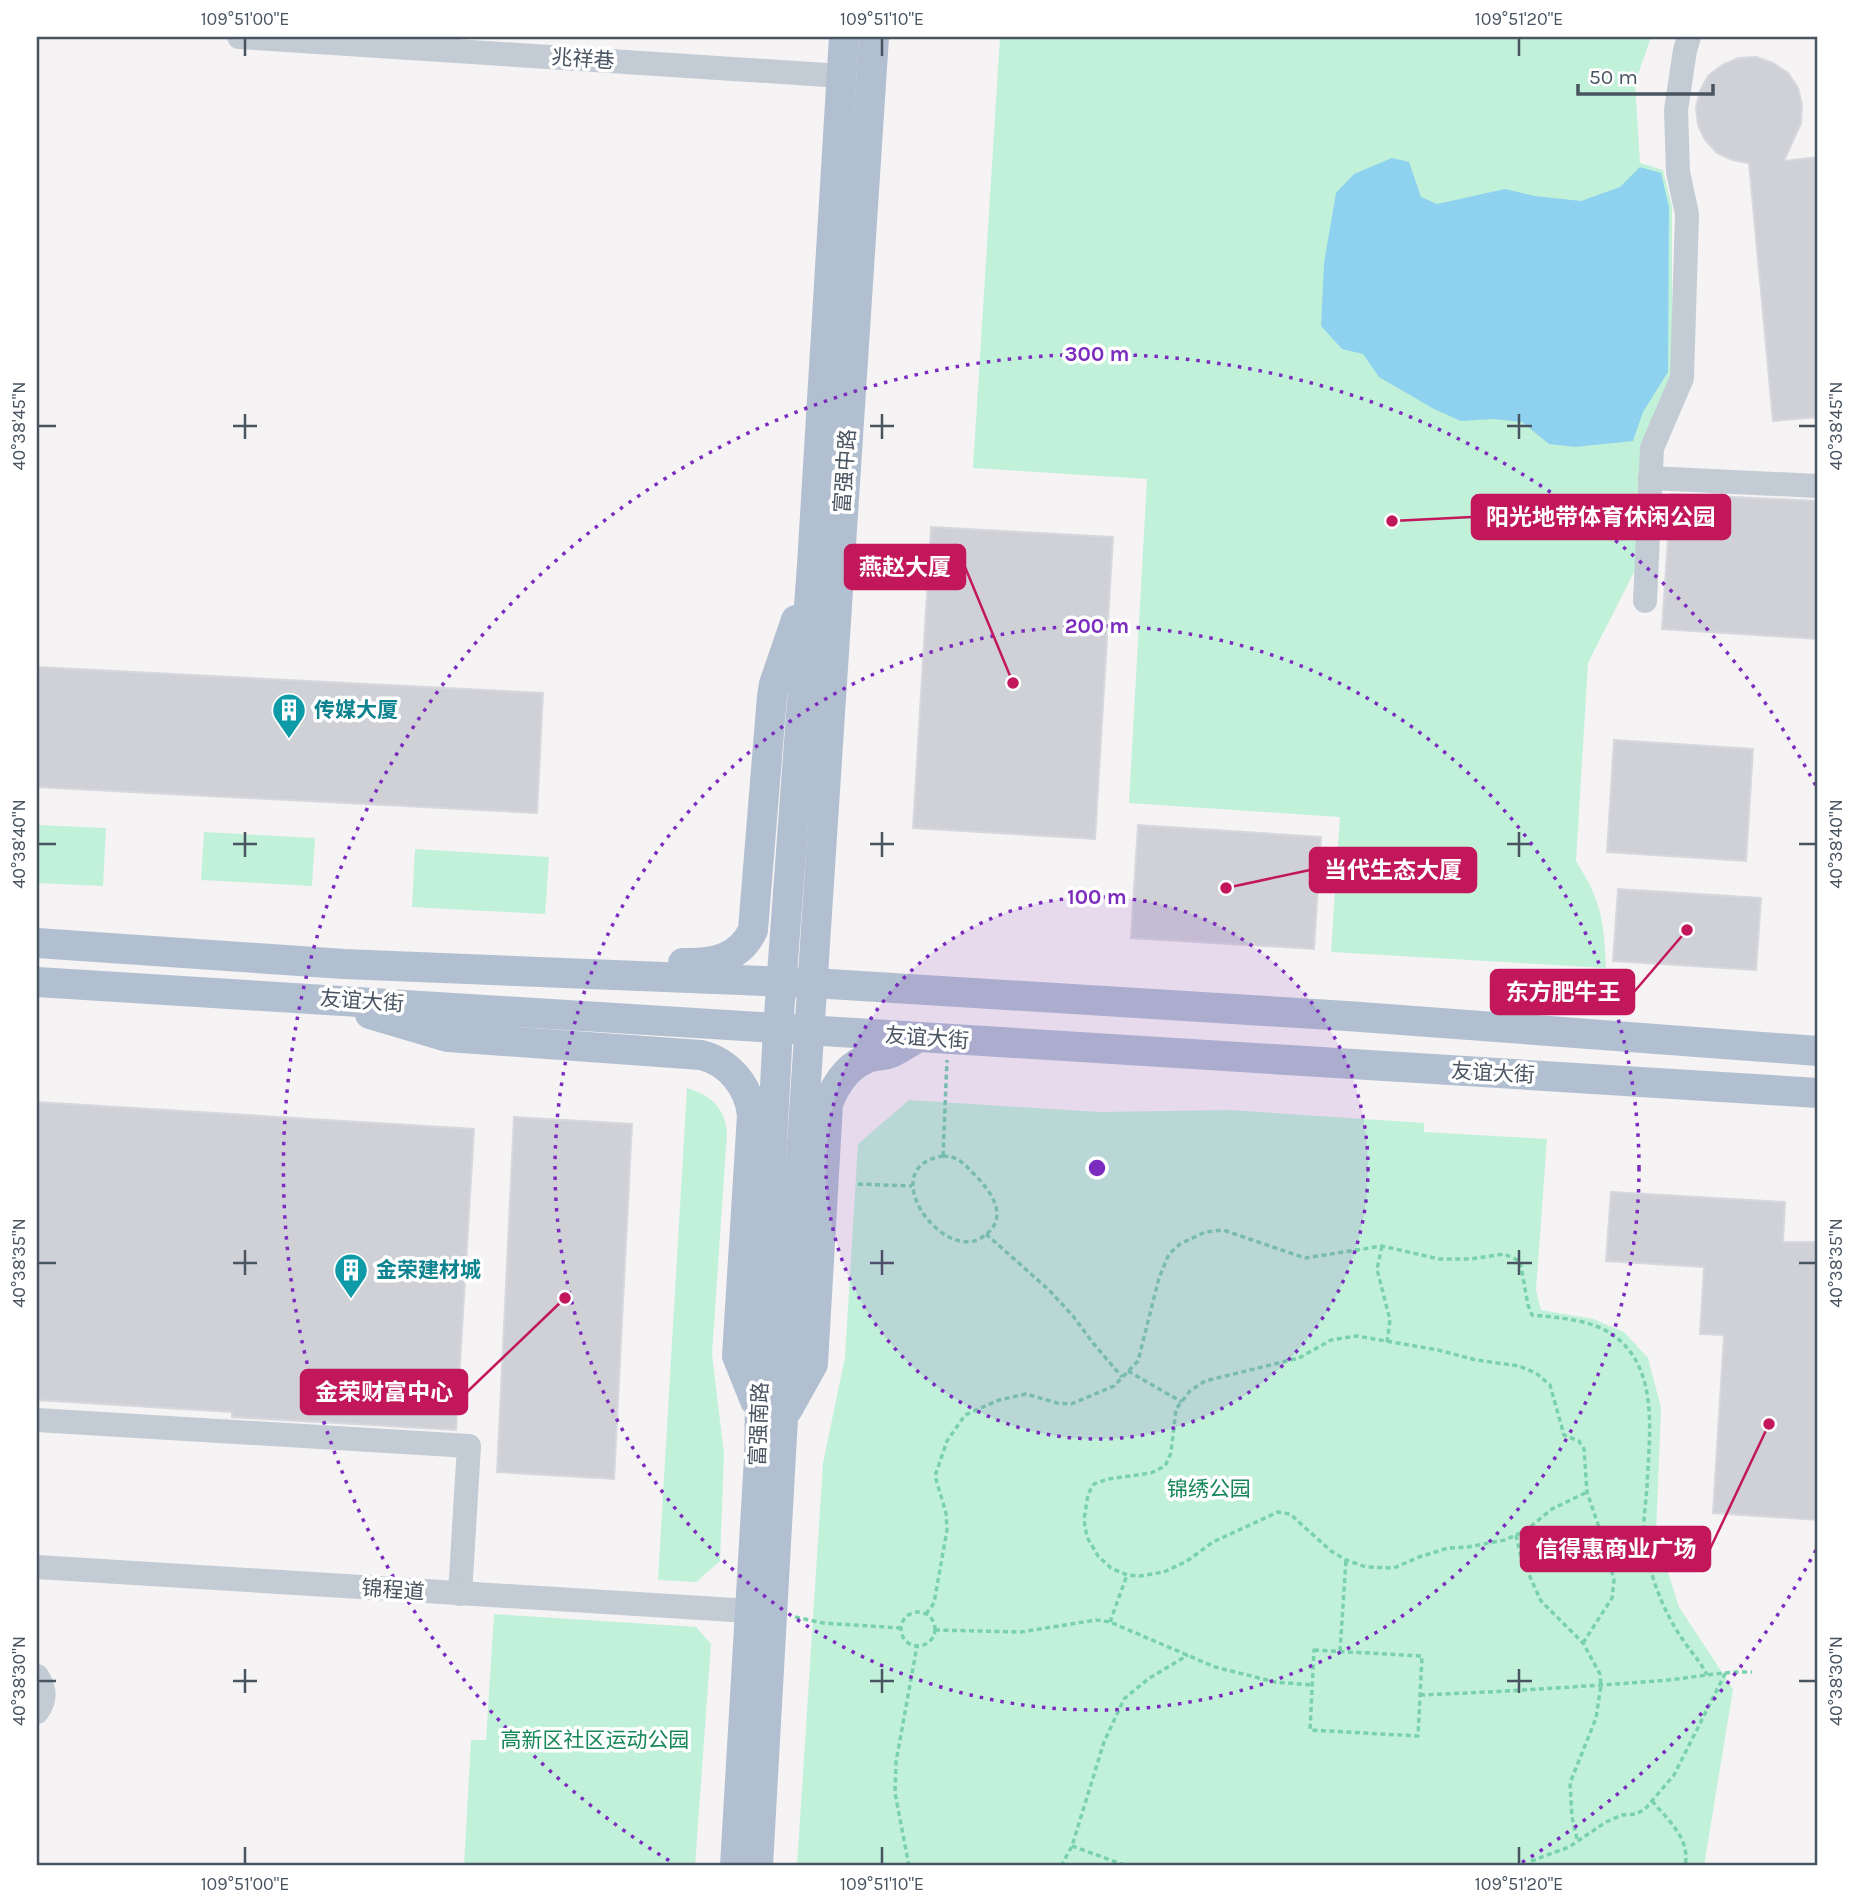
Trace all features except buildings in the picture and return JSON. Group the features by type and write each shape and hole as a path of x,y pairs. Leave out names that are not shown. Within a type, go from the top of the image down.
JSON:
{"main road":[{"name":"富强中路","path":"781,982 811,565 844,37"},
{"name":"富强中路","path":"810,1031 874,37"},
{"path":"344,964 427,953 697,964 720,960 740,949 753,930 774,684 789,645 811,565"},
{"name":"友谊大街","path":"37,943 344,964 781,982 1361,1017 1818,1051"},
{"name":"友谊大街","path":"37,982 1818,1093"},
{"name":"富强南路","path":"771,1417 761,1353 781,982"},
{"path":"312,998 449,1037 701,1055 723,1063 745,1091 751,1102 752,1115 737,1356 771,1417 813,1364 828,1104 839,1080 848,1070 861,1061 872,1056 889,1054 918,1038"},
{"name":"富强南路","path":"758,1866 761,1611 771,1417 810,1031"},
{"name":"富强南路","path":"735,1866 761,1611"}],"street":[{"name":"兆祥巷","path":"239,37 842,76"},
{"path":"1645,601 1652,448 1682,378 1687,214 1678,172 1676,110 1689,37"},
{"path":"1650,478 1818,486"},
{"path":"37,1420 469,1446 460,1594"},
{"name":"锦程道","path":"37,1567 761,1611"},
{"path":"37,1675 44,1692 37,1712"}],"path":[{"path":"943,1156 948,1040"},
{"path":"943,1156 959,1158 989,1188 995,1199 997,1212 994,1224 986,1234 975,1241 963,1243 950,1239 940,1232 914,1199 912,1186 915,1174 923,1164 934,1157 943,1156"},
{"path":"858,1184 912,1186"},
{"path":"926,1614 934,1603 947,1530 946,1513 935,1475 947,1441 965,1415 999,1400 1026,1394 1071,1404 1114,1386 1138,1361 1159,1278 1169,1254 1180,1244 1205,1232 1223,1230 1305,1258 1382,1246 1439,1259 1470,1259 1504,1254 1520,1261 1532,1315 1567,1319 1608,1332 1620,1341 1639,1364 1646,1387 1650,1417 1644,1534 1651,1572 1682,1640 1699,1658 1707,1675"},
{"path":"986,1234 1049,1290 1122,1377"},
{"path":"1382,1246 1377,1269 1390,1320 1387,1342"},
{"path":"1583,1643 1612,1598 1615,1588 1605,1545 1587,1492 1584,1449 1579,1441 1564,1435 1550,1385 1536,1373 1519,1366 1357,1336 1331,1340 1299,1358 1205,1381 1191,1391 1176,1409 1171,1453 1165,1466 1151,1473 1108,1479 1094,1484 1088,1494 1084,1520 1087,1537 1098,1556 1111,1568 1127,1575 1164,1572 1187,1561 1213,1542 1278,1512 1290,1514 1331,1551 1346,1560 1366,1567 1394,1568 1448,1548 1468,1548 1505,1540 1525,1531 1552,1509 1587,1492"},
{"path":"1128,1371 1182,1402"},
{"path":"1516,1535 1521,1557 1541,1601 1583,1643 1600,1674 1597,1718 1570,1783 1572,1817 1577,1839"},
{"path":"1340,1651 1346,1560"},
{"path":"1110,1622 1127,1575"},
{"path":"761,1611 823,1623 901,1628"},
{"path":"919,1612 926,1614 935,1630 929,1642 917,1646 905,1640 901,1628 907,1616 919,1612"},
{"path":"935,1630 1020,1632 1096,1620 1110,1622 1215,1667 1275,1682 1312,1685"},
{"path":"908,1866 895,1793 896,1762 917,1646"},
{"path":"1314,1650 1422,1656 1418,1736 1310,1730 1312,1685 1314,1650"},
{"path":"1061,1866 1072,1846 1104,1742 1124,1699 1148,1679 1189,1655"},
{"path":"1531,1861 1569,1847 1577,1839 1622,1815 1636,1814 1645,1809 1674,1775 1726,1672"},
{"path":"1420,1695 1552,1690 1726,1672 1752,1672"},
{"path":"1652,1801 1682,1837 1685,1866"},
{"path":"1072,1846 1128,1866"}],"green space":[{"path":"1000,37 1651,37 1635,83 1640,163 1663,170 1672,207 1672,374 1638,564 1588,663 1576,861 1600,912 1606,968 1331,952 1340,817 1129,803 1147,479 973,468"},
{"path":"37,825 106,828 103,886 37,883"},
{"path":"204,832 315,838 312,886 201,880"},
{"path":"415,849 549,857 545,914 412,907"},
{"path":"687,1088 703,1094 715,1103 723,1116 727,1133 712,1354 724,1454 720,1561 696,1582 658,1580"},
{"name":"锦绣公园","path":"909,1100 1099,1112 1230,1110 1424,1123 1424,1132 1547,1139 1536,1290 1541,1310 1593,1319 1624,1332 1648,1358 1661,1408 1656,1535 1679,1607 1733,1689 1704,1866 797,1866 823,1463 845,1357 858,1144"},
{"name":"高新区社区运动公园","path":"494,1614 696,1627 711,1644 695,1866 464,1866 471,1740 486,1740"}],"water":[{"path":"1392,158 1409,162 1421,197 1437,204 1505,189 1535,196 1581,201 1620,187 1640,167 1661,173 1669,207 1668,372 1643,412 1633,441 1575,447 1549,444 1522,422 1494,419 1461,421 1434,409 1379,377 1363,354 1342,349 1321,326 1324,263 1336,193 1354,174"}],"place":[{"name":"阳光地带体育休闲公园","path":"1392,521"},
{"name":"燕赵大厦","path":"1013,683"},
{"name":"传媒大厦","path":"289,740"},
{"name":"当代生态大厦","path":"1226,888"},
{"name":"东方肥牛王","path":"1687,930"},
{"name":"金荣财富中心","path":"565,1298"},
{"name":"金荣建材城","path":"351,1300"},
{"name":"信得惠商业广场","path":"1769,1424"}]}
